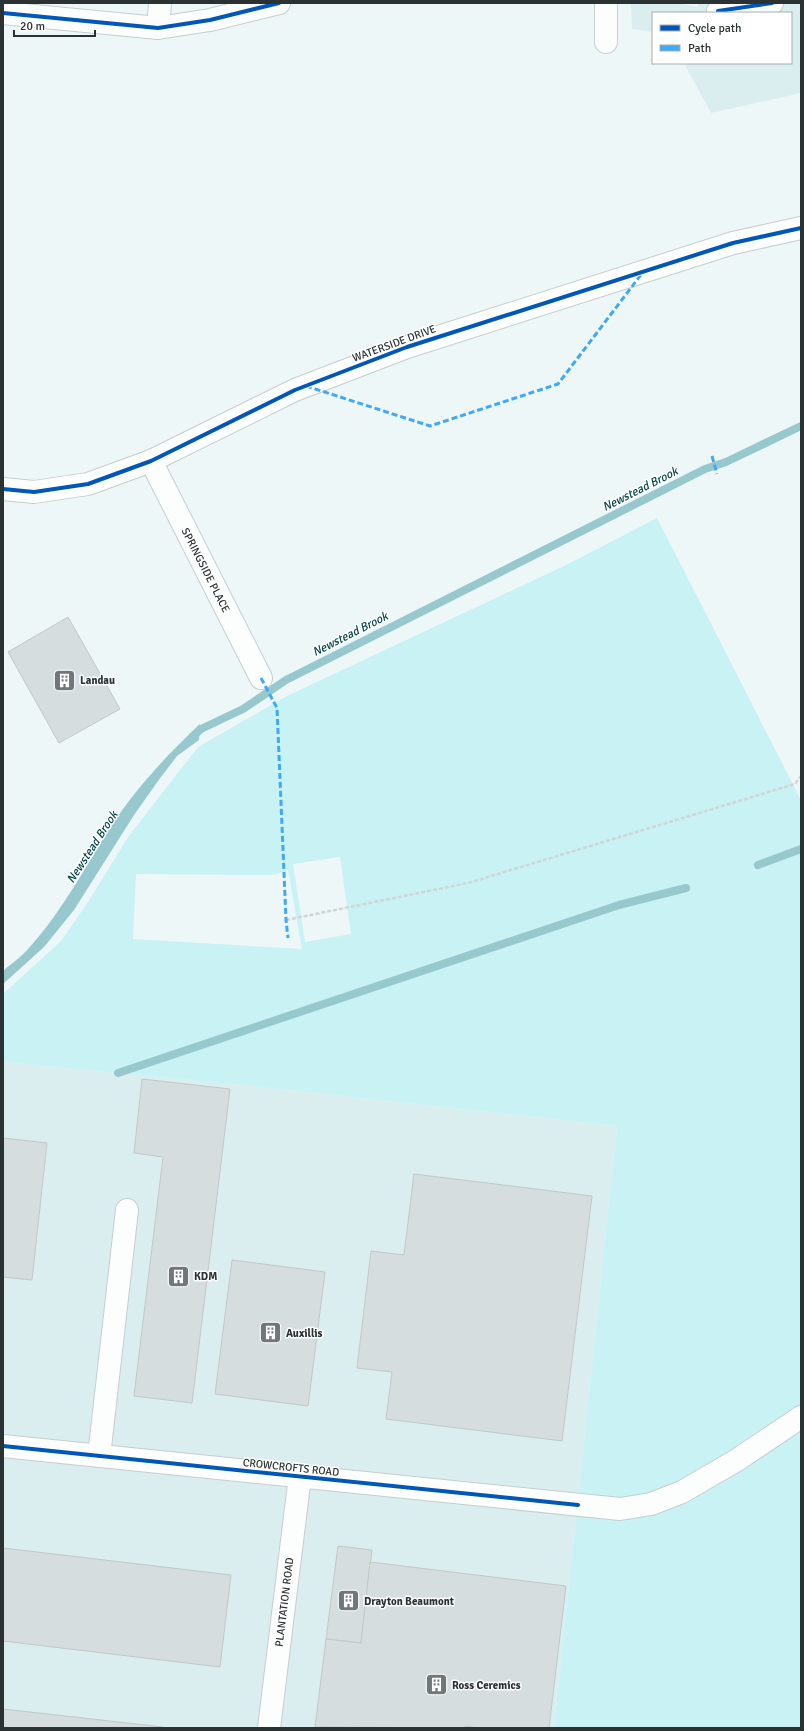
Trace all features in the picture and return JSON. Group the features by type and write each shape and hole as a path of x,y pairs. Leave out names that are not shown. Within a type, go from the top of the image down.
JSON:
{"street":[{"path":"158,28 160,3"},
{"path":"3,13 158,28 210,20 279,3"},
{"path":"606,3 606,42"},
{"path":"718,11 770,7"},
{"name":"WATERSIDE DRIVE","path":"3,489 34,492 88,484 151,461 295,390 407,346 733,243 801,228"},
{"name":"SPRINGSIDE PLACE","path":"151,461 261,678"},
{"path":"99,1456 127,1210"},
{"name":"CROWCROFTS ROAD","path":"3,1446 620,1509 651,1504 682,1492 737,1460 801,1417"},
{"name":"PLANTATION ROAD","path":"269,1728 300,1476"}],"path":[{"path":"286,920 468,883 795,784 801,776"}],"shaded area":[{"path":"631,3 677,3 696,7 699,3 801,3 801,93 711,113 685,64 792,64 792,12 652,12 652,32 632,29"},
{"path":"657,518 801,800 801,1728 554,1728 617,1126 243,1085 3,1062 3,994 61,941 88,902 128,837 198,747 287,696 566,565","holes":["340,857 351,934 305,942 293,864","288,870 302,949 133,939 136,874 272,875"]},
{"path":"200,724 199,740 177,756 158,781 134,815 74,910 44,947 3,984 3,971 25,952 52,920 122,811 164,760"},
{"path":"3,1062 243,1085 617,1126 554,1728 3,1728"}],"building":[{"name":"Landau","path":"68,617 120,709 59,743 8,652"},
{"name":"KDM","path":"142,1079 230,1089 192,1403 134,1396 163,1157 134,1153"},
{"path":"3,1138 47,1143 32,1280 3,1277"},
{"path":"414,1174 592,1196 562,1441 386,1419 392,1372 357,1368 371,1251 404,1255"},
{"name":"Auxillis","path":"232,1260 325,1272 308,1406 215,1394"},
{"name":"Drayton Beaumont","path":"338,1546 372,1550 361,1643 326,1639"},
{"path":"3,1548 231,1575 220,1667 3,1641"},
{"name":"Ross Ceremics","path":"370,1562 566,1586 549,1728 478,1728 465,1726 465,1728 315,1727 326,1639 361,1643"},
{"path":"3,1709 163,1727 163,1728 3,1728"}],"waterway":[{"name":"Newstead Brook","path":"192,737 201,729 243,709 286,680 705,469 726,462 801,426"},
{"path":"758,865 801,849"},
{"path":"118,1073 619,905 686,888"}],"marked path":[{"path":"306,386 430,426 558,384 643,272"},
{"path":"712,456 717,474"},
{"path":"261,678 277,708 288,938"}],"cycle path":[{"path":"3,13 158,28 210,20 279,3"},
{"path":"718,11 772,3"},
{"path":"3,489 34,492 88,484 151,461 295,390 407,347 733,243 801,228"},
{"path":"3,1446 578,1505"}],"place":[{"name":"Landau","path":"64,680"},
{"name":"KDM","path":"178,1276"},
{"name":"Auxillis","path":"270,1333"},
{"name":"Drayton Beaumont","path":"348,1601"},
{"name":"Ross Ceremics","path":"437,1685"}]}
